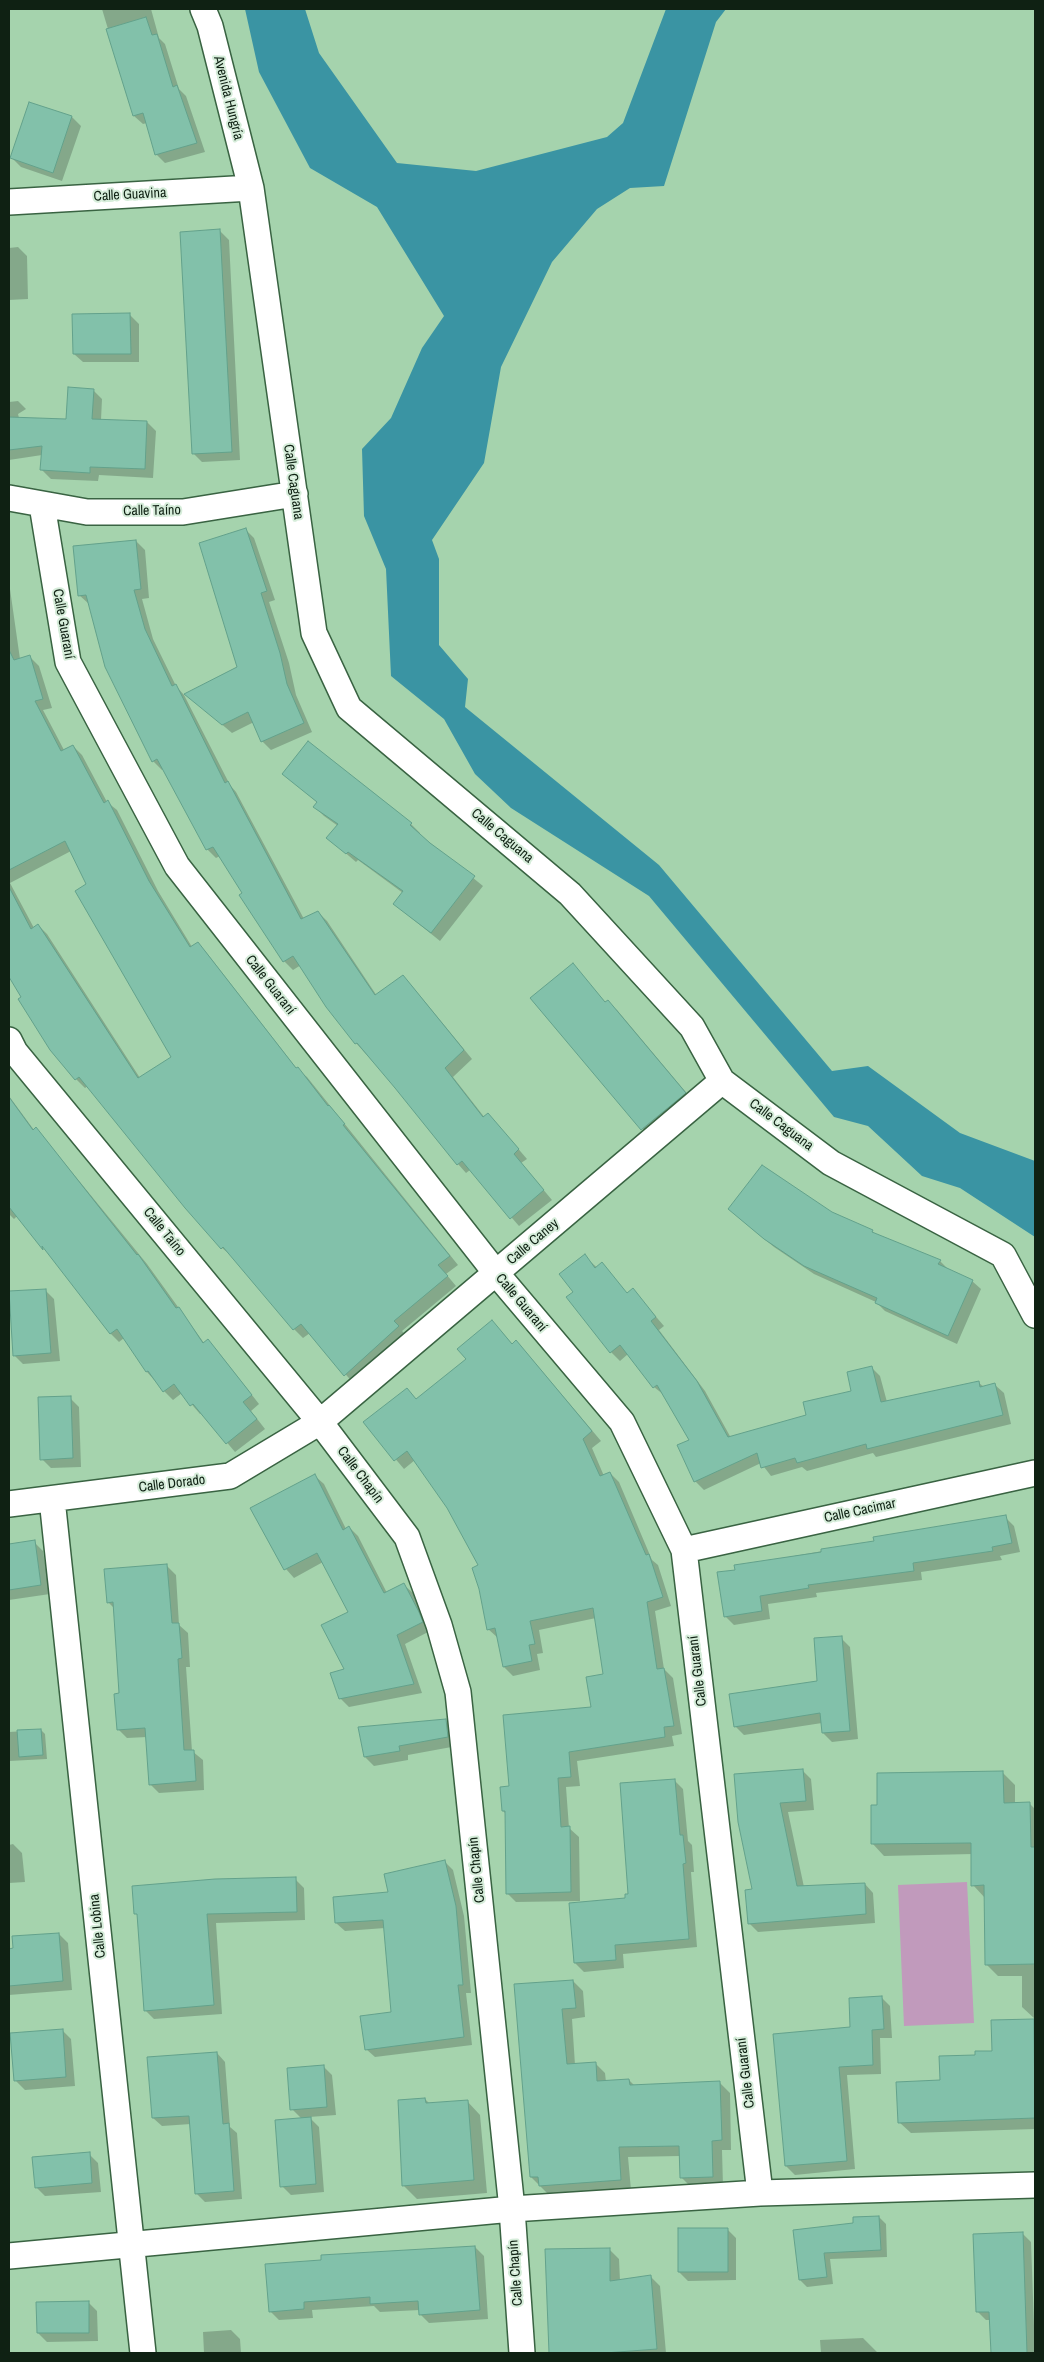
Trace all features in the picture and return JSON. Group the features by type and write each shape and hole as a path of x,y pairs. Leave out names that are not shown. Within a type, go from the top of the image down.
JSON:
{"street":[{"name":"Avenida Hungría","path":"203,9 210,26 251,188"},
{"name":"Calle Guavina","path":"9,202 251,188"},
{"name":"Calle Caguana","path":"251,188 314,633 349,708 570,894 692,1027 722,1081 831,1163 1003,1254 1035,1315"},
{"name":"Calle Taíno","path":"9,498 87,512 183,512 295,494"},
{"name":"Calle Guaraní","path":"42,505 68,662 177,866 496,1273 622,1422 684,1550 760,2193"},
{"name":"Calle Taíno","path":"9,1040 15,1052 320,1422"},
{"name":"Calle Caney","path":"320,1422 722,1081"},
{"name":"Calle Dorado","path":"9,1504 230,1476 320,1422"},
{"name":"Calle Chapín","path":"320,1422 407,1537 439,1625 458,1692 512,2209 522,2353"},
{"name":"Calle Cacimar","path":"684,1550 1035,1473"},
{"name":"Calle Lobina","path":"52,1499 144,2353"},
{"path":"9,2256 512,2209 760,2193 1035,2185"}],"shaded area":[{"path":"967,1882 974,2023 904,2026 898,1885"}],"water":[{"path":"245,9 305,9 319,53 397,163 476,171 607,137 623,123 666,9 726,9 716,22 664,186 630,188 597,209 552,262 501,367 484,463 432,540 439,559 439,645 468,679 465,707 659,865 832,1071 868,1066 960,1133 1035,1161 1035,1237 960,1188 922,1176 868,1126 834,1117 649,896 511,808 475,774 444,719 391,676 386,569 364,516 362,449 391,418 422,348 444,316 377,207 310,168 259,72"}],"building":[{"path":"146,17 152,35 157,34 173,87 177,85 197,143 155,155 143,113 133,116 106,29"},
{"path":"29,102 72,116 53,173 10,158"},
{"path":"220,229 232,452 192,454 180,232"},
{"path":"130,313 131,354 73,354 72,314"},
{"path":"68,387 94,389 92,419 147,421 145,469 90,467 90,473 40,470 42,446 9,450 9,417 66,419"},
{"path":"246,528 267,591 261,593 280,653 287,684 304,723 261,742 248,712 222,725 184,694 237,667 199,543"},
{"path":"136,540 141,589 134,590 145,629 172,686 176,684 225,783 228,781 301,919 318,911 375,995 403,975 464,1050 445,1068 483,1117 488,1113 519,1149 514,1154 544,1190 510,1219 462,1161 457,1165 395,1088 357,1043 355,1044 326,1007 293,956 283,962 239,895 242,893 213,847 206,850 157,759 152,762 105,667 86,595 78,596 73,546"},
{"path":"9,650 14,660 30,655 43,699 35,701 61,751 73,745 104,803 108,800 149,881 190,947 198,942 296,1068 298,1067 328,1106 345,1124 343,1125 450,1256 438,1265 448,1276 394,1321 399,1326 344,1376 301,1324 293,1330 223,1247 221,1249 185,1208 79,1077 75,1080 50,1050 18,999 21,997 9,977 9,887 31,929 38,924 138,1078 171,1057 75,891 86,884 65,841 9,870"},
{"path":"308,741 412,823 410,825 430,843 475,876 431,933 393,904 403,891 348,852 346,854 326,838 338,824 313,807 317,802 282,774"},
{"path":"573,963 605,1002 608,1000 686,1093 641,1130 530,998"},
{"path":"9,1097 33,1130 36,1127 138,1254 176,1308 179,1307 203,1343 208,1339 252,1395 243,1402 257,1419 226,1444 193,1404 190,1406 174,1384 163,1392 148,1371 146,1372 117,1329 110,1334 42,1246 43,1250 9,1207"},
{"path":"762,1165 832,1212 873,1230 872,1232 941,1260 938,1264 973,1280 948,1336 875,1303 877,1298 804,1266 764,1239 728,1209"},
{"path":"585,1254 595,1268 602,1262 627,1293 633,1288 656,1317 651,1321 697,1381 728,1437 806,1415 803,1402 851,1391 847,1372 872,1366 881,1402 979,1381 980,1387 995,1383 1003,1415 867,1449 866,1444 797,1463 795,1458 761,1468 757,1453 694,1482 677,1445 689,1440 657,1385 653,1388 620,1345 610,1353 566,1297 573,1292 559,1274"},
{"path":"46,1289 51,1353 13,1356 9,1291"},
{"path":"492,1320 512,1344 516,1340 592,1431 583,1439 600,1476 610,1472 646,1555 649,1554 663,1597 647,1602 657,1669 664,1668 674,1726 664,1727 665,1737 569,1752 571,1777 558,1778 561,1827 570,1826 571,1892 506,1894 505,1811 502,1811 500,1787 509,1786 503,1715 591,1707 586,1677 603,1674 593,1608 530,1621 535,1644 529,1645 532,1661 503,1667 495,1628 487,1630 479,1589 472,1568 478,1565 447,1508 407,1451 394,1461 363,1422 407,1388 416,1399 466,1359 457,1349"},
{"path":"71,1396 73,1458 40,1460 38,1397"},
{"path":"315,1474 343,1530 349,1526 384,1593 404,1583 419,1612 423,1622 397,1635 414,1684 339,1699 330,1673 344,1669 321,1625 348,1612 317,1553 284,1570 250,1508"},
{"path":"1006,1515 1012,1543 992,1547 993,1551 913,1563 914,1571 808,1585 809,1588 760,1596 762,1611 724,1617 717,1572 735,1570 734,1565 821,1552 821,1549 874,1541 873,1537"},
{"path":"35,1540 41,1585 9,1590 9,1544"},
{"path":"167,1564 172,1623 179,1623 182,1658 178,1659 184,1750 194,1750 196,1781 149,1785 145,1728 117,1730 114,1694 119,1693 113,1602 107,1603 104,1569"},
{"path":"842,1636 850,1731 822,1733 820,1713 734,1727 729,1694 817,1681 814,1638"},
{"path":"446,1719 448,1737 399,1746 400,1751 364,1757 358,1727"},
{"path":"41,1729 43,1755 19,1757 17,1730"},
{"path":"803,1769 806,1801 780,1803 797,1886 865,1883 866,1914 748,1924 745,1890 752,1889 738,1822 734,1774"},
{"path":"1003,1771 1004,1803 1030,1802 1031,1847 1035,1847 1035,1964 985,1965 984,1885 971,1886 971,1843 871,1844 871,1805 877,1805 877,1773"},
{"path":"675,1779 680,1835 683,1835 686,1863 683,1864 689,1939 615,1945 616,1960 574,1963 569,1903 625,1898 625,1894 628,1894 620,1783"},
{"path":"445,1860 456,1906 463,1985 458,1985 464,2037 365,2050 360,2016 391,2012 383,1920 335,1923 333,1897 388,1892 384,1874"},
{"path":"296,1877 297,1912 207,1914 214,2005 144,2011 137,1914 134,1914 132,1886 215,1879"},
{"path":"59,1933 63,1981 9,1986 9,1949 13,1948 12,1936"},
{"path":"573,1980 576,2008 562,2009 567,2064 596,2062 597,2081 629,2079 630,2085 720,2081 722,2140 712,2141 713,2177 680,2178 679,2146 619,2147 621,2180 539,2186 538,2177 530,2177 514,1984"},
{"path":"882,1996 884,2029 872,2030 873,2065 839,2067 847,2161 785,2166 773,2034 850,2027 849,1998"},
{"path":"1034,2019 1035,2118 898,2123 896,2082 940,2080 939,2056 975,2055 975,2051 992,2051 991,2020"},
{"path":"63,2029 66,2077 14,2081 10,2033"},
{"path":"217,2052 223,2124 229,2123 234,2191 195,2194 189,2116 152,2118 147,2057"},
{"path":"324,2065 327,2107 290,2110 287,2068"},
{"path":"425,2098 426,2103 468,2100 474,2180 402,2186 398,2100"},
{"path":"311,2117 316,2184 280,2187 275,2120"},
{"path":"90,2152 92,2183 35,2188 32,2157"},
{"path":"879,2216 881,2250 824,2253 827,2277 799,2280 793,2230 853,2223 853,2217"},
{"path":"678,2228 728,2228 728,2272 678,2272"},
{"path":"1023,2232 1027,2353 991,2353 989,2312 976,2312 973,2234"},
{"path":"475,2246 480,2310 419,2315 418,2301 370,2304 370,2297 304,2302 304,2309 269,2312 265,2264 321,2260 321,2255"},
{"path":"610,2248 610,2281 651,2275 657,2349 605,2353 549,2353 545,2249"},
{"path":"89,2301 89,2333 37,2333 36,2302"}]}
